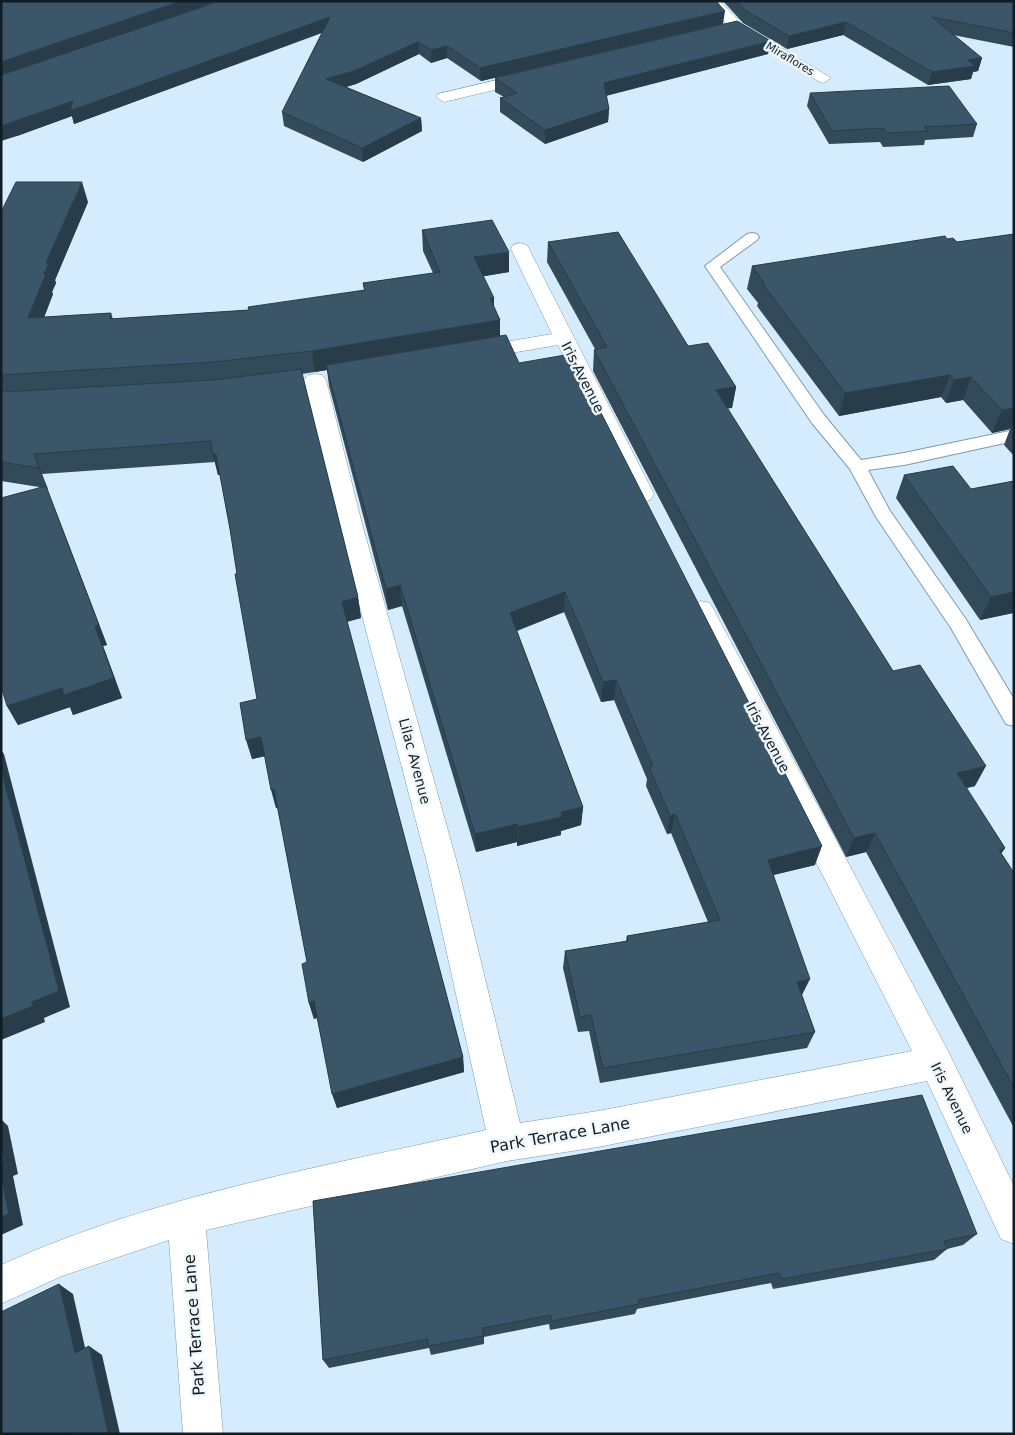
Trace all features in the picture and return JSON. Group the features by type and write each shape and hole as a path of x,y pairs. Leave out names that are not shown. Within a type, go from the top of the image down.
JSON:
{"street":[{"name":"Miraflores","path":"712,1 737,27 823,78"},
{"path":"718,32 737,27"},
{"path":"444,98 548,73"},
{"name":"Iris Avenue","path":"520,248 563,338 656,521"},
{"path":"458,356 563,338"},
{"name":"Lilac Avenue","path":"315,379 349,520 442,863 507,1144"},
{"name":"Iris Avenue","path":"690,588 936,1064 1014,1226"},
{"name":"Park Terrace Lane","path":"1,1285 58,1258 186,1216 507,1144 598,1129 936,1064"},
{"name":"Park Terrace Lane","path":"186,1216 202,1434"}],"lane":[{"path":"752,236 712,266 818,419 857,466 882,513 958,622 1014,718"},
{"path":"857,466 904,459 1014,435"}],"building":[{"path":"1,1 181,1 1,62"},
{"path":"220,1 716,1 725,11 480,68 447,46 431,50 418,42 354,71 326,79 421,118 362,148 282,112 330,17 70,111 73,101 1,126 1,75"},
{"path":"737,1 1014,1 1014,33 932,17 982,58 968,60 975,66 932,72 846,22 789,36 745,10"},
{"path":"737,21 771,41 604,83 609,109 545,130 500,98 517,93 495,78"},
{"path":"949,86 977,124 924,127 928,131 887,133 883,128 832,131 810,93"},
{"path":"16,182 82,182 46,263 49,263 44,274 46,274 28,318 111,313 110,319 249,310 248,307 365,290 363,283 440,272 422,230 492,220 509,252 474,257 494,298 490,298 500,320 312,351 213,362 1,375 1,212"},
{"path":"618,232 688,346 708,343 736,387 716,390 893,671 920,665 986,766 957,773 1005,848 999,850 1014,873 1014,1088 875,833 854,838 594,350 607,347 548,242"},
{"path":"1014,234 1014,408 1002,410 971,377 954,380 950,375 845,393 762,283 764,283 752,266 945,236 947,239 953,238 957,242"},
{"path":"506,335 519,363 571,354 822,846 768,860 810,979 797,982 815,1032 603,1068 591,1015 580,1017 565,951 628,941 627,936 720,920 675,814 670,816 649,767 653,766 616,680 603,682 565,592 510,613 583,807 561,812 562,817 518,827 517,824 475,834 400,585 386,589 326,365"},
{"path":"301,369 358,597 342,602 463,1057 332,1094 314,1001 309,1003 302,964 307,962 274,789 271,790 261,737 246,740 240,703 257,699 235,574 237,574 230,529 216,454 213,455 211,441 34,454 39,468 1,462 1,392 213,380"},
{"path":"953,466 971,489 1014,481 1014,592 991,597 904,475"},
{"path":"46,486 99,625 95,626 114,678 64,695 62,688 7,706 1,686 1,498"},
{"path":"1,769 59,991 32,1002 33,1006 1,1019"},
{"path":"922,1095 977,1234 944,1241 947,1249 782,1279 779,1273 638,1300 639,1304 552,1321 551,1315 483,1328 483,1336 428,1346 428,1339 323,1360 313,1201"},
{"path":"1,1147 4,1161 1,1163"},
{"path":"1,1175 9,1214 1,1217"},
{"path":"59,1284 75,1353 89,1346 108,1433 1,1434 1,1312"}]}
